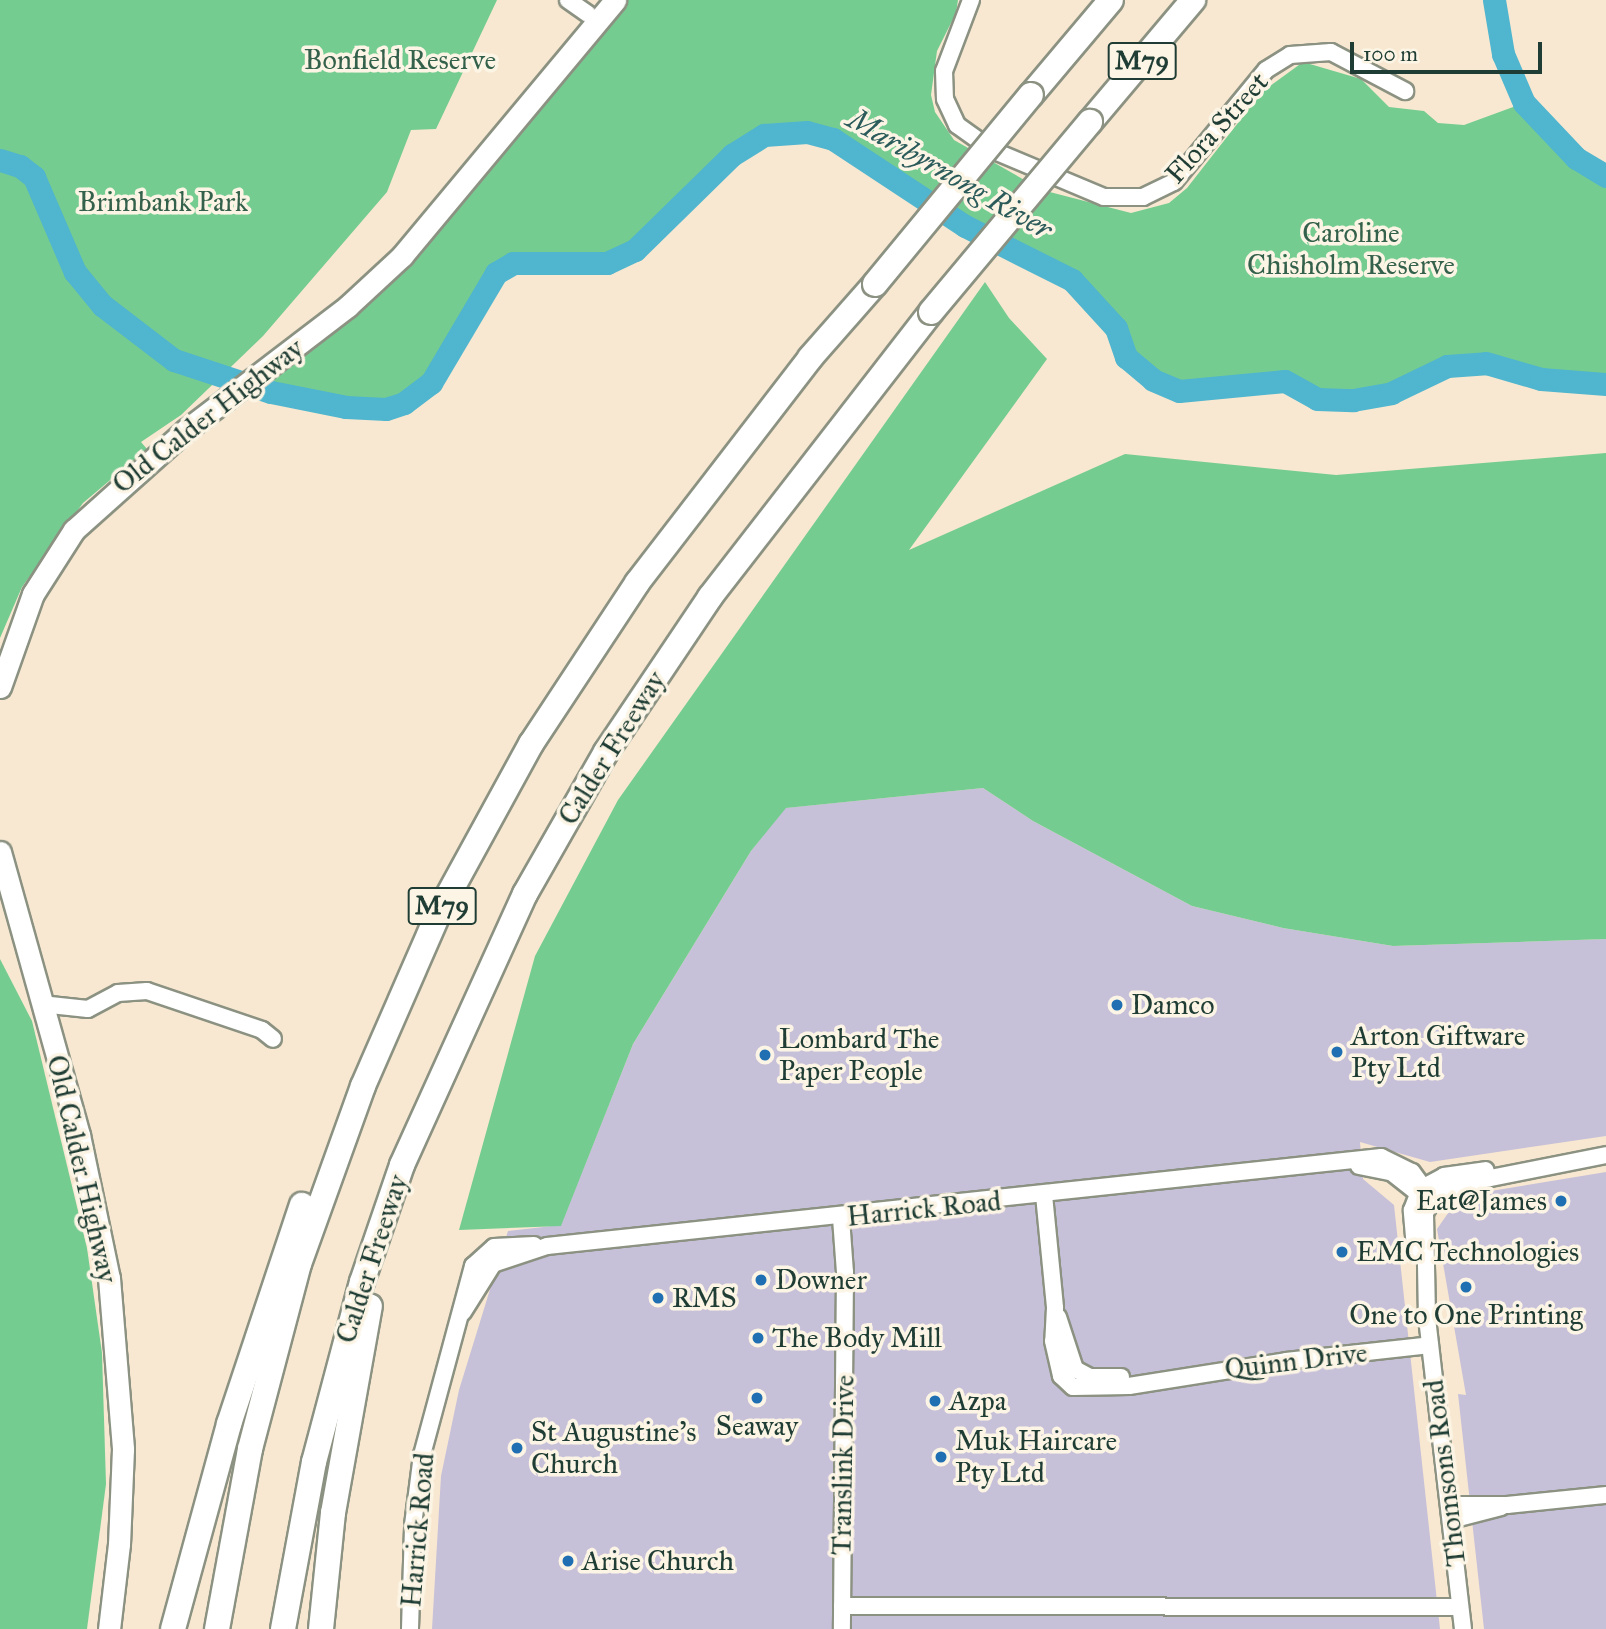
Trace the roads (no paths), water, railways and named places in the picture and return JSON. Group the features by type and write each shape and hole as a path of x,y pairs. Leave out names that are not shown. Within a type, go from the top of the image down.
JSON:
{"highway":[{"name":"M79","path":"217,1629 250,1448 303,1252 399,999 483,826 584,661 692,507 1111,0"},
{"name":"Calder Freeway","path":"283,1629 328,1405 362,1282 402,1165 525,894 606,752 710,597 931,312 1193,0"},
{"path":"173,1629 213,1477 290,1236 393,994 483,826"},
{"path":"321,1629 333,1513 355,1376 402,1165"}],"main road":[{"name":"Old Calder Highway","path":"0,687 21,621 59,551 107,496 186,429 311,335 376,281 416,239 595,12 615,0"},
{"name":"Old Calder Highway","path":"0,852 94,1195 115,1324 123,1477 109,1629"}],"street":[{"path":"568,0 595,12"},
{"name":"Flora Street","path":"971,0 944,71 945,99 957,125 992,150 1104,197 1143,197 1174,182 1266,71 1290,55 1331,52 1405,91"},
{"path":"41,1004 88,1009 118,993 147,991 262,1030 274,1039"},
{"path":"1423,1193 1537,1167 1606,1155"},
{"name":"Harrick Road","path":"410,1629 413,1525 422,1455 463,1312 493,1264 547,1246 841,1218 1381,1157 1401,1164 1423,1193"},
{"name":"Thomsons Road","path":"1423,1193 1412,1225 1427,1318 1463,1629"},
{"name":"Quinn Drive","path":"1044,1195 1055,1307 1069,1359 1082,1374 1162,1378 1430,1345"},
{"name":"Translink Drive","path":"841,1218 845,1272 842,1629"},
{"path":"1450,1513 1606,1495"},
{"path":"842,1606 1460,1607"}],"waterway":[{"name":"Maribyrnong River","path":"1494,0 1503,54 1524,103 1576,158 1606,176"},
{"name":"Maribyrnong River","path":"0,160 20,166 34,177 75,272 102,305 174,360 271,392 346,407 386,409 404,403 431,383 496,273 513,263 607,263 635,250 732,155 764,135 807,132 833,139 965,226 1072,280 1116,328 1126,357 1153,380 1179,391 1285,381 1317,399 1353,400 1391,393 1447,366 1486,363 1541,379 1606,384"}],"place":[{"name":"Damco","path":"1117,1005"},
{"name":"Arton Giftware Pty Ltd","path":"1337,1052"},
{"name":"Lombard The Paper People","path":"765,1055"},
{"name":"Eat@James","path":"1561,1201"},
{"name":"EMC Technologies","path":"1342,1252"},
{"name":"Downer","path":"761,1280"},
{"name":"One to One Printing","path":"1466,1287"},
{"name":"RMS","path":"658,1298"},
{"name":"The Body Mill","path":"758,1338"},
{"name":"Seaway","path":"757,1398"},
{"name":"Azpa","path":"935,1401"},
{"name":"St Augustine's Church","path":"517,1448"},
{"name":"Muk Haircare Pty Ltd","path":"941,1457"},
{"name":"Arise Church","path":"568,1561"}],"park label":[{"name":"Bonfield Reserve","path":"400,60"},
{"name":"Brimbank Park","path":"163,202"},
{"name":"Caroline Chisholm Reserve","path":"1351,249"}]}
